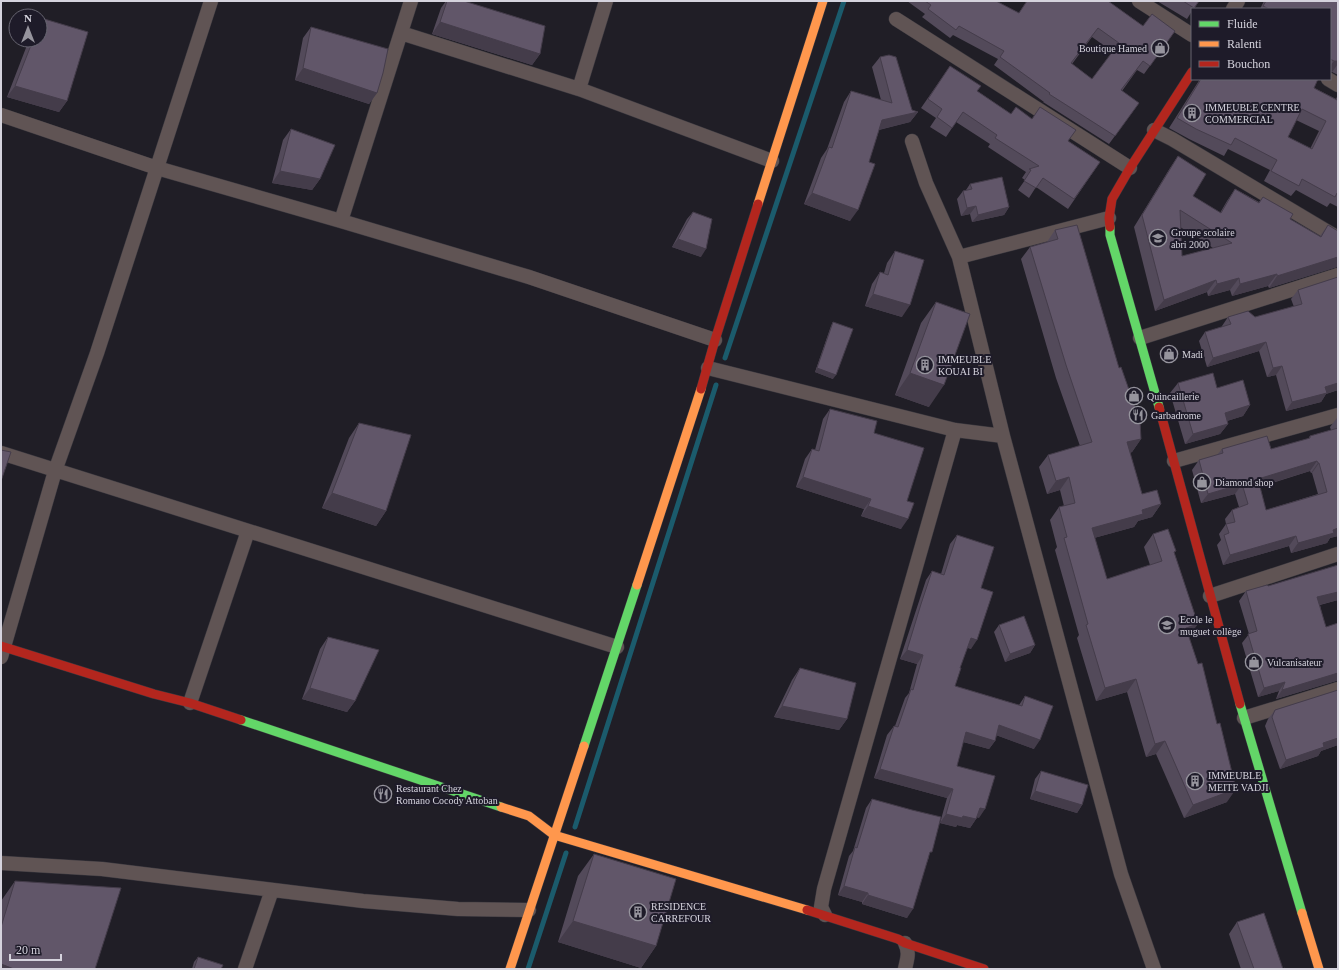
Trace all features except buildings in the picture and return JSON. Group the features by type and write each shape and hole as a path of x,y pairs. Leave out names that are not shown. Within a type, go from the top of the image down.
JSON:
{"street":[{"path":"211,1 97,353 55,470 2,650 190,703 529,816 554,835 825,915 984,969"},
{"path":"341,221 410,1"},
{"path":"579,89 606,1"},
{"path":"510,969 708,368 715,340 823,1"},
{"path":"1139,1 1191,34"},
{"path":"896,19 1130,168"},
{"path":"401,33 579,89 772,161"},
{"path":"1191,74 1130,168 1112,200 1109,218 1110,235 1140,338 1244,718 1319,969"},
{"path":"1,115 157,168 341,221 529,278 715,340"},
{"path":"1154,130 1172,139 1338,238"},
{"path":"912,141 926,183 959,257 1003,436 1121,874 1154,969"},
{"path":"959,257 1109,218"},
{"path":"1140,338 1338,275"},
{"path":"708,368 955,430 1003,436"},
{"path":"1174,461 1338,415"},
{"path":"825,915 821,907 824,888 955,430"},
{"path":"1,453 617,647"},
{"path":"190,703 248,531"},
{"path":"1210,596 1338,554"},
{"path":"1244,718 1338,688"},
{"path":"1,863 102,869 363,901 458,909 529,910"},
{"path":"245,969 272,890"},
{"path":"905,943 908,949 905,969"}],"waterway":[{"path":"725,358 844,1"},
{"path":"575,827 716,385"},
{"path":"528,969 566,853"}],"traffic: fast":[{"path":"1110,227 1110,235 1159,407"},
{"path":"584,746 637,585"},
{"path":"1240,704 1302,913"},
{"path":"241,720 501,807"}],"traffic: slow":[{"path":"758,204 823,1"},
{"path":"637,585 701,389"},
{"path":"510,969 584,746"},
{"path":"501,807 529,816 554,835 807,910"},
{"path":"1302,913 1319,969"}],"traffic: jam":[{"path":"1110,227 1109,218 1112,199 1130,168 1191,74"},
{"path":"701,389 758,204"},
{"path":"1159,407 1240,704"},
{"path":"1,646 154,694 190,703 241,720"},
{"path":"807,910 898,939 905,943 984,969"}],"place":[{"name":"Boutique Hamed","path":"1160,48"},
{"name":"IMMEUBLE CENTRE COMMERCIAL","path":"1192,113"},
{"name":"Groupe scolaire abri 2000","path":"1158,238"},
{"name":"Madi","path":"1169,354"},
{"name":"IMMEUBLE KOUAI BI","path":"925,365"},
{"name":"Quincaillerie","path":"1134,396"},
{"name":"Garbadrome","path":"1138,415"},
{"name":"Diamond shop","path":"1202,482"},
{"name":"Ecole le muguet collège","path":"1167,625"},
{"name":"Vulcanisateur","path":"1254,662"},
{"name":"IMMEUBLE MEITE VADJI","path":"1195,781"},
{"name":"Restaurant Chez Romano Cocody Attoban","path":"383,794"},
{"name":"RESIDENCE CARREFOUR","path":"638,912"}]}
